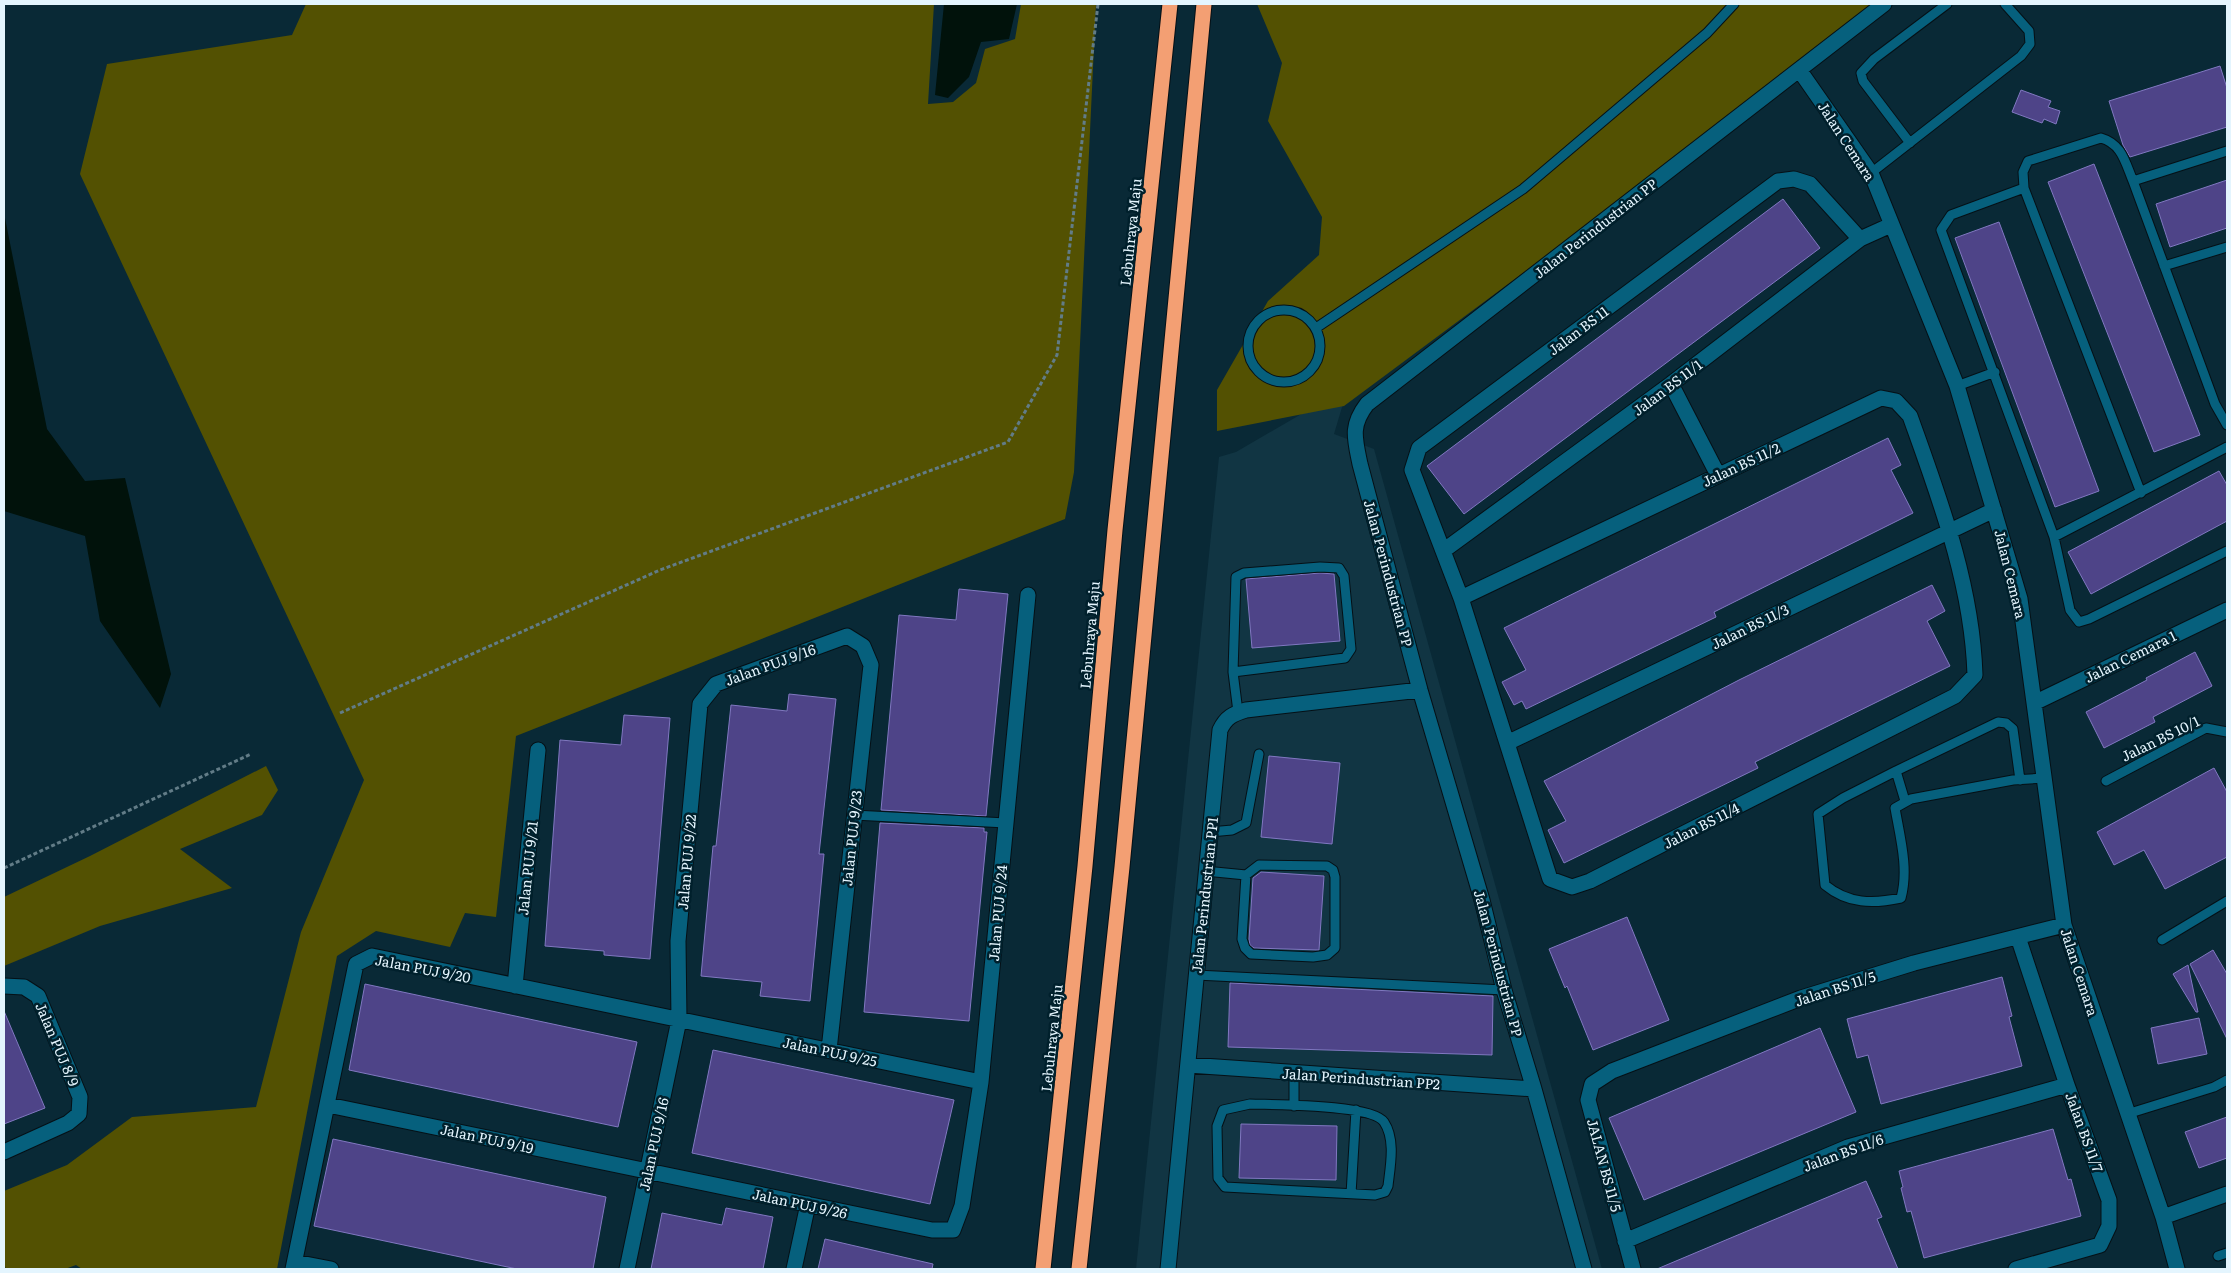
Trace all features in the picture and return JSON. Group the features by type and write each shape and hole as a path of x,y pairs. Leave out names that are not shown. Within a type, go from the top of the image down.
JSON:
{"highway":[{"name":"Lebuhraya Maju","path":"1043,1269 1085,866 1115,530 1170,4"},
{"path":"1079,1269 1122,867 1204,4"}],"street":[{"path":"1800,71 1884,4"},
{"name":"Jalan Cemara","path":"1800,71 1871,174 1957,386 2020,599 2064,925 2163,1217 2177,1269"},
{"name":"Jalan Perindustrian PP","path":"1584,1269 1534,1089 1504,990 1482,900 1420,690 1360,464 1355,438 1357,417 1367,404 1800,71"},
{"name":"Jalan BS 11","path":"1461,598 1412,470 1419,448 1778,181 1794,179 1810,184 1860,239"},
{"name":"Jalan BS 11/1","path":"1443,551 1671,384 1860,239 1891,225"},
{"path":"1671,384 1718,475"},
{"name":"Jalan BS 11/2","path":"1461,598 1881,398 1896,401 1910,416 1950,530"},
{"name":"Jalan BS 11/3","path":"1507,743 1994,510"},
{"name":"Jalan BS 11/4","path":"1461,598 1550,879 1572,887 1590,881 1955,696 1975,675 1974,640 1950,530"},
{"name":"Jalan PUJ 9/24","path":"954,1230 962,1206 981,1082 1028,595"},
{"name":"Jalan Cemara 1","path":"2034,704 2227,610"},
{"name":"Jalan PUJ 9/16","path":"700,704 716,684 847,636"},
{"name":"Jalan PUJ 9/23","path":"828,1050 871,665 863,646 847,636"},
{"path":"1238,712 1420,690"},
{"name":"Jalan PUJ 9/22","path":"679,1020 678,942 700,704"},
{"name":"Jalan Perindustrian PP1","path":"1168,1269 1220,730 1224,720 1238,712"},
{"name":"Jalan PUJ 9/21","path":"515,986 538,750"},
{"name":"Jalan BS 11/5","path":"1612,1071 1801,998 1914,964 2064,925"},
{"name":"Jalan BS 11/7","path":"2016,1269 2100,1246 2109,1226 2109,1200 2067,1085 2018,937"},
{"name":"Jalan PUJ 9/20","path":"294,1266 356,964 372,956 679,1020"},
{"name":"Jalan PUJ 8/9","path":"4,986 24,986 38,996 80,1097 79,1114 68,1123 4,1152"},
{"name":"Jalan PUJ 9/16","path":"627,1269 679,1020"},
{"name":"Jalan PUJ 9/25","path":"679,1020 981,1082"},
{"name":"Jalan Perindustrian PP2","path":"1188,1065 1294,1074 1534,1089"},
{"name":"JALAN BS 11/5","path":"1612,1071 1592,1084 1588,1100 1633,1269"},
{"name":"Jalan BS 11/6","path":"1625,1240 1848,1147 2067,1085"},
{"name":"Jalan PUJ 9/19","path":"328,1105 647,1171"},
{"name":"Jalan PUJ 9/26","path":"647,1171 932,1230 954,1230"},
{"path":"2163,1217 2227,1194"},
{"path":"794,1269 808,1204"},
{"path":"294,1266 330,1269"}],"lane":[{"path":"1316,328 1523,188 1707,34 1734,4"},
{"path":"1910,143 1863,81 1861,73 1874,59 1947,4"},
{"path":"1871,174 2021,56 2030,44 2029,31 2005,4"},
{"path":"2141,493 2024,188 2022,172 2028,161 2101,138 2112,141 2120,149 2215,404 2227,426"},
{"path":"2133,181 2227,151"},
{"path":"2024,188 1951,215 1941,230 2054,537 2070,610 2079,622 2089,619 2227,551"},
{"path":"2164,266 2227,247"},
{"path":"1277,310 1292,310 1306,317 1316,328 1320,343 1318,358 1310,371 1298,380 1283,382 1268,379 1256,370 1248,356 1247,341 1252,327 1263,316 1277,310"},
{"path":"1957,386 1994,372"},
{"path":"2054,537 2227,447"},
{"path":"1233,672 1346,658 1351,649 1344,576 1339,568 1310,567 1244,573 1236,577 1233,672 1238,712"},
{"path":"2020,780 2013,729 2006,723 1998,722 1844,798 1818,814 1825,885 1839,896 1878,903 1901,898 1905,885 1904,865 1895,808 1906,801 2020,780 2044,778"},
{"name":"Jalan BS 10/1","path":"2106,781 2206,728 2227,732"},
{"path":"1210,832 1232,830 1246,823 1259,754"},
{"path":"1896,771 1906,801"},
{"path":"854,815 1006,823"},
{"path":"1205,871 1246,875 1259,865 1327,866 1333,870 1336,877 1335,948 1327,955 1314,957 1252,954 1245,948 1242,939 1246,875"},
{"path":"2162,940 2227,901"},
{"path":"1196,975 1504,990"},
{"path":"1294,1074 1294,1106"},
{"path":"2127,1114 2214,1087 2227,1080"},
{"path":"1250,1104 1294,1106 1356,1110 1375,1115 1384,1121 1391,1137 1390,1167 1385,1192 1375,1195 1225,1187 1218,1178 1218,1126 1223,1110 1250,1104"},
{"path":"1351,1194 1356,1110"},
{"path":"2218,1256 2227,1253"}],"path":[{"path":"340,713 660,570 1008,442 1057,355 1098,4"},
{"path":"4,868 251,754"}],"shaded area":[{"path":"306,4 934,4 928,104 953,102 976,83 985,49 1015,39 1021,4 1096,4 1074,472 1065,519 516,736 496,917 465,913 450,947 376,931 337,956 277,1269 82,1269 76,1265 65,1269 6,1269 4,1264 4,1191 67,1165 132,1117 256,1107 301,932 364,780 80,174 107,64 292,35"},
{"path":"944,4 1017,4 1009,39 981,42 969,77 948,98 935,95"},
{"path":"1257,4 1885,4 1344,406 1217,431 1217,390 1268,301 1319,255 1322,217 1268,121 1282,63"},
{"path":"4,213 47,429 85,481 125,478 171,674 160,708 100,621 85,536 4,511"},
{"path":"1348,387 1334,434 1374,449 1602,1269 1136,1269 1219,457 1236,452"},
{"path":"266,766 278,790 262,815 180,849 232,888 100,926 4,966 4,897 90,856"}],"building":[{"path":"2220,66 2227,88 2227,127 2130,157 2123,145 2109,101"},
{"path":"2021,90 2051,101 2048,107 2060,111 2056,124 2044,119 2042,123 2012,112"},
{"path":"2094,164 2200,435 2154,452 2048,182"},
{"path":"2227,180 2227,228 2170,247 2156,204"},
{"path":"1783,199 1820,248 1464,514 1427,466"},
{"path":"1999,222 2099,491 2055,507 1955,238"},
{"path":"1888,438 1901,465 1891,470 1913,513 1714,612 1716,617 1526,709 1522,701 1514,705 1502,682 1526,670 1504,628"},
{"path":"2219,471 2227,485 2227,521 2091,594 2068,552"},
{"path":"1320,573 1334,574 1340,641 1252,648 1246,579"},
{"path":"1932,585 1945,611 1927,621 1950,666 1755,762 1758,768 1564,863 1548,830 1566,821 1544,781 1739,680"},
{"path":"959,589 1008,594 986,816 881,810 899,615 956,620"},
{"path":"2195,652 2212,686 2153,717 2155,722 2104,748 2086,712"},
{"path":"789,694 836,699 819,854 824,854 810,1001 760,996 762,982 701,976 713,846 716,846 731,705 787,711"},
{"path":"624,715 670,718 650,959 604,955 604,951 545,946 560,740 621,745"},
{"path":"1269,756 1340,763 1332,844 1261,837"},
{"path":"2214,768 2227,792 2227,857 2165,889 2144,850 2114,865 2097,832"},
{"path":"880,823 984,828 984,832 987,832 969,1021 864,1012"},
{"path":"1261,872 1324,876 1319,950 1254,948 1250,945 1253,878"},
{"path":"1627,917 1669,1020 1593,1050 1567,986 1565,988 1549,949"},
{"path":"2213,950 2227,974 2227,1039 2190,964"},
{"path":"2188,965 2198,1012 2196,1012 2173,974"},
{"path":"2002,977 2012,1016 2009,1017 2022,1066 1881,1104 1868,1055 1857,1058 1847,1019"},
{"path":"1230,983 1493,996 1492,1055 1228,1047"},
{"path":"365,984 637,1042 618,1127 349,1070"},
{"path":"4,1011 45,1108 4,1124"},
{"path":"2199,1018 2207,1054 2158,1064 2151,1028"},
{"path":"1820,1028 1856,1112 1644,1200 1609,1118"},
{"path":"713,1050 954,1100 930,1204 692,1153"},
{"path":"2227,1117 2227,1158 2199,1168 2185,1132"},
{"path":"1241,1124 1337,1126 1336,1180 1239,1178"},
{"path":"2053,1129 2068,1180 2071,1179 2081,1216 1924,1258 1911,1211 1907,1212 1899,1171"},
{"path":"333,1139 606,1197 593,1269 517,1269 314,1226"},
{"path":"1866,1181 1882,1217 1877,1219 1898,1269 1657,1269"},
{"path":"726,1208 773,1217 763,1269 651,1269 662,1213 722,1225"},
{"path":"825,1239 933,1264 932,1269 818,1269"}]}
